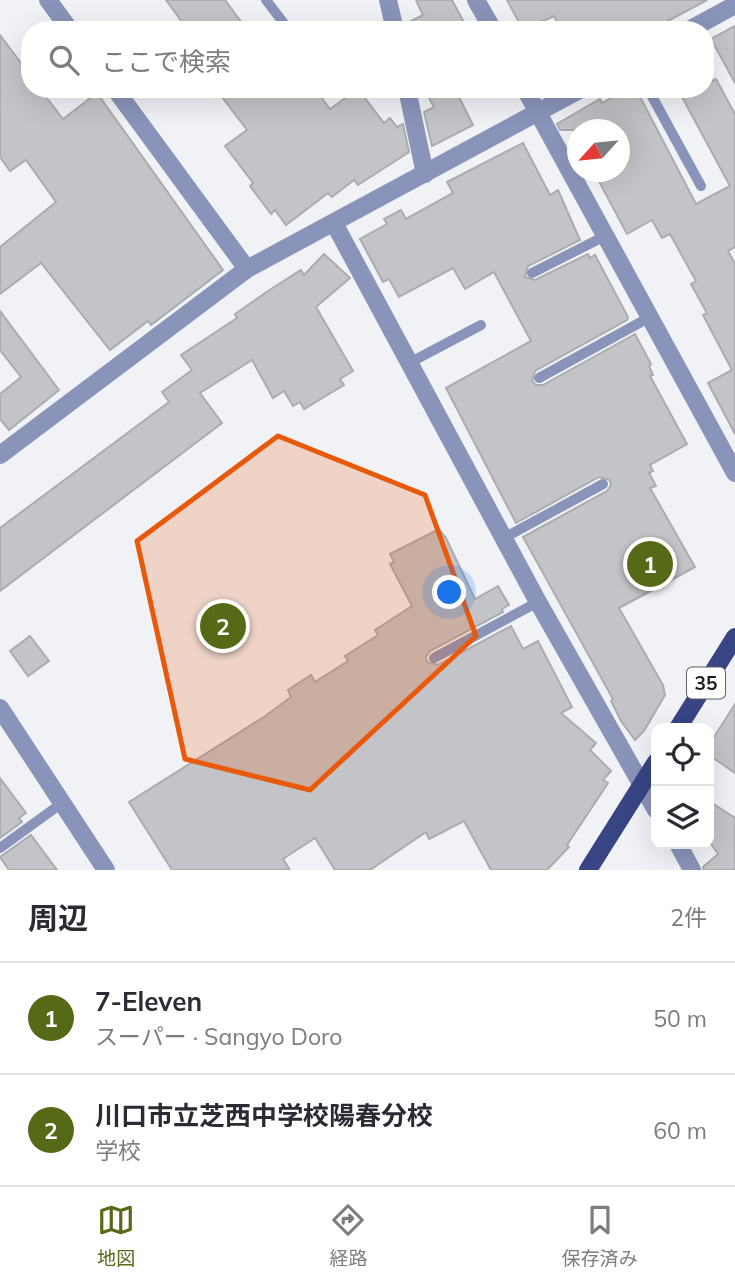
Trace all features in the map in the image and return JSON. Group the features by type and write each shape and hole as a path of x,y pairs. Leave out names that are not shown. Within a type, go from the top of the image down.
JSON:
{"main road":[{"name":"35","path":"681,723 735,637"},
{"path":"588,870 651,770"}],"street":[{"path":"48,0 63,21"},
{"path":"388,0 393,21"},
{"path":"476,0 488,21"},
{"path":"706,21 735,5"},
{"path":"121,98 247,269"},
{"path":"409,98 425,174"},
{"path":"530,98 735,473"},
{"path":"0,455 247,269 565,98"},
{"path":"334,223 538,602 651,802"},
{"path":"0,708 106,870"},
{"path":"681,849 692,870"}],"lane":[{"path":"266,0 282,21"},
{"path":"653,98 701,186"},
{"path":"532,273 605,236"},
{"path":"539,378 650,317"},
{"path":"411,362 481,325"},
{"path":"503,538 603,484"},
{"path":"434,658 538,602"},
{"path":"0,848 62,803"}],"highlighted area":[{"path":"278,436 425,495 476,636 310,790 185,759 137,541"}],"building":[{"path":"166,0 225,0 240,21 181,21"},
{"path":"416,0 452,0 463,21 411,21 423,15"},
{"path":"507,0 707,0 668,21 557,21 554,16 543,21 518,21"},
{"path":"735,26 735,83 714,44 714,37"},
{"path":"0,35 21,63 21,98 47,98 63,119 90,98 101,98 223,270 151,325 148,321 110,350 41,263 0,294 0,247 56,202 26,160 10,171 0,157"},
{"path":"716,79 735,114 735,247 728,251 735,264 735,434 708,383 732,370 703,315 707,313 691,284 696,281 670,234 662,238 652,220 627,234 599,182 630,182 630,119 567,119 567,130 560,130 557,124 600,99 602,103 611,98 641,98 696,204 730,186 683,98 714,98"},
{"path":"223,98 322,98 330,109 345,98 365,98 384,123 390,118 397,127 403,124 409,152 358,185 354,180 332,197 328,193 286,225 275,210 271,214 250,186 253,183 225,146 247,130"},
{"path":"429,98 460,98 473,125 432,146 424,112 434,107"},
{"path":"523,143 550,195 558,190 580,240 528,266 525,277 535,280 588,254 590,258 595,255 628,317 535,371 532,381 536,385 543,385 635,334 651,364 649,366 653,375 650,376 687,444 650,465 653,471 649,473 656,486 650,488 695,567 619,608 663,685 665,695 644,731 635,740 621,721 611,701 613,699 523,537 607,491 611,485 610,480 599,477 516,523 446,388 531,341 494,272 465,289 453,268 399,297 389,279 383,282 360,239 387,224 384,219 401,210 406,219 453,193 447,182"},
{"path":"324,254 350,278 316,307 353,371 340,379 344,385 304,409 300,402 293,406 284,391 273,398 252,360 200,393 222,423 0,591 0,528 169,402 162,392 192,370 181,355 237,318 235,314 268,291 301,270 304,275"},
{"path":"0,311 59,390 9,430 0,419 0,394 21,377 0,350"},
{"path":"439,529 446,538 475,599 498,586 509,605 502,609 503,612 430,651 426,657 427,662 438,665 511,626 523,649 538,641 572,707 561,713 596,743 590,750 611,771 603,780 608,783 567,845 569,847 547,870 491,870 464,821 429,839 426,832 370,870 335,870 315,838 283,859 290,870 172,870 129,802 264,717 291,697 288,690 311,675 315,682 348,661 345,656 378,635 375,630 412,606 390,564 394,562 390,554"},
{"path":"30,636 49,661 28,676 10,651"},
{"path":"735,704 735,773 714,758 714,737"},
{"path":"0,778 26,813 19,818 22,822 0,838"},
{"path":"714,804 735,818 735,870 703,870 718,854 714,848"},
{"path":"31,835 57,870 9,870 0,857"}],"place":[{"name":"7-Eleven","path":"650,564"},
{"name":"川口市立芝西中学校陽春分校","path":"223,626"}]}
